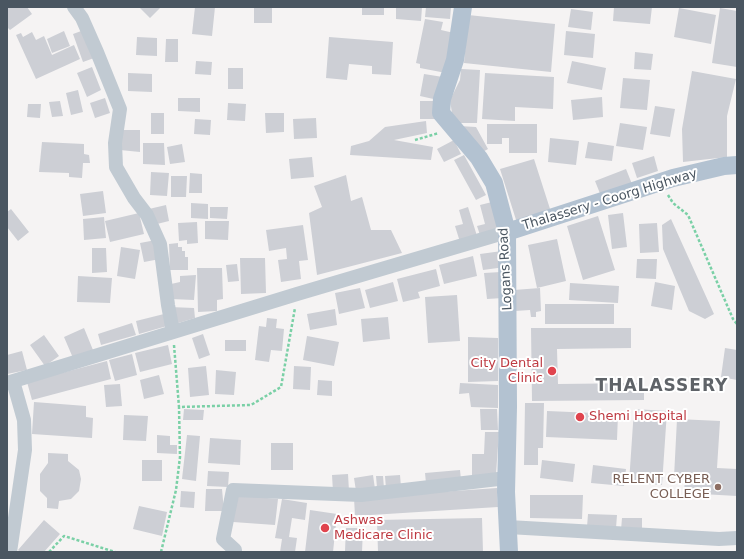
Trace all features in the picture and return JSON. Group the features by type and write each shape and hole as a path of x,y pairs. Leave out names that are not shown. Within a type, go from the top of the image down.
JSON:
{"main road":[{"name":"Logans Road","path":"463,7 455,60 442,99 441,113 452,128 479,158 494,184 507,232 507,478 509,552"},
{"name":"Thalassery - Coorg Highway","path":"507,232 660,182 724,166 737,165"}],"street":[{"path":"74,7 82,18 120,109 115,143 116,167 134,198 147,216 160,244 173,332"},
{"path":"10,552 25,450 24,420 10,382 297,294 507,232"},
{"path":"235,552 235,550 223,539 233,490 361,494 507,478"},
{"path":"508,527 719,539 737,538"}],"path":[{"path":"415,140 452,128"},
{"path":"660,182 673,203 688,215 733,319 737,324"},
{"path":"179,407 251,405 281,387 297,294"},
{"path":"161,552 176,490 180,457 179,407 173,332"},
{"path":"49,552 64,536 115,552"}],"building":[{"path":"7,7 27,7 32,14 10,30 7,27"},
{"path":"139,7 161,7 150,18"},
{"path":"195,7 215,7 212,36 192,34"},
{"path":"362,7 384,7 384,15 362,15"},
{"path":"396,7 422,7 421,21 396,19"},
{"path":"426,7 451,7 450,19 425,17"},
{"path":"614,7 652,7 650,24 613,21"},
{"path":"254,8 272,8 272,23 254,23"},
{"path":"679,8 716,15 711,44 674,37"},
{"path":"720,8 737,11 737,67 712,63"},
{"path":"571,9 593,12 591,30 568,27"},
{"path":"468,15 555,24 551,72 464,63"},
{"path":"425,19 443,22 441,30 454,33 446,73 420,68 420,64 416,63"},
{"path":"84,30 94,58 83,62 73,34"},
{"path":"64,31 70,46 52,53 47,39"},
{"path":"566,31 595,34 593,58 564,55"},
{"path":"32,32 36,40 44,36 52,55 74,45 80,59 36,79 16,35 21,33 23,37"},
{"path":"137,37 157,38 157,56 136,55"},
{"path":"329,37 393,42 391,75 372,74 372,66 349,64 347,80 326,78"},
{"path":"166,39 178,39 178,62 165,62"},
{"path":"635,52 653,54 651,70 634,69"},
{"path":"196,61 212,62 211,75 195,74"},
{"path":"572,61 606,68 602,90 567,83"},
{"path":"92,67 101,90 87,97 77,73"},
{"path":"228,68 243,68 243,89 228,89"},
{"path":"461,69 480,70 477,123 456,123 452,113 450,100 460,80"},
{"path":"692,71 736,79 727,116 727,157 683,162 682,129"},
{"path":"128,73 152,74 152,92 128,91"},
{"path":"485,73 554,77 553,109 515,107 515,121 482,119"},
{"path":"424,74 443,77 438,100 420,96"},
{"path":"623,78 650,80 647,110 620,108"},
{"path":"78,90 83,112 71,115 66,93"},
{"path":"602,97 603,117 573,120 571,100"},
{"path":"105,98 110,113 95,118 90,103"},
{"path":"178,98 200,98 200,112 178,111"},
{"path":"60,101 63,116 52,117 49,102"},
{"path":"420,101 436,101 436,119 420,119"},
{"path":"228,103 246,104 245,121 227,120"},
{"path":"28,104 41,104 40,118 27,117"},
{"path":"655,106 675,109 670,137 650,134"},
{"path":"151,113 164,113 164,134 151,134"},
{"path":"265,113 284,113 284,132 266,133"},
{"path":"316,118 317,138 294,139 293,119"},
{"path":"195,119 211,120 210,135 194,134"},
{"path":"426,121 427,133 394,140 433,147 431,160 350,155 351,146 369,141 385,127"},
{"path":"620,123 647,127 643,150 616,146"},
{"path":"487,124 537,124 537,153 509,153 509,138 502,138 502,144 487,144"},
{"path":"459,126 476,127 488,149 479,154"},
{"path":"121,130 140,130 140,152 120,150"},
{"path":"550,138 579,141 576,165 548,162"},
{"path":"454,140 461,154 444,162 437,149"},
{"path":"42,142 84,144 84,154 89,155 90,163 83,163 82,178 69,177 69,173 39,172"},
{"path":"588,142 614,146 612,161 585,158"},
{"path":"143,143 164,143 165,165 143,164"},
{"path":"182,144 185,162 170,164 167,147"},
{"path":"464,155 486,195 476,200 454,160"},
{"path":"654,156 658,171 637,178 632,163"},
{"path":"312,157 314,177 291,179 289,159"},
{"path":"534,159 551,212 517,223 500,169"},
{"path":"626,169 632,184 601,196 595,181"},
{"path":"151,172 169,173 167,196 150,195"},
{"path":"190,173 202,174 202,193 189,193"},
{"path":"346,175 351,201 362,197 371,230 391,230 402,253 317,275 309,213 322,207 314,186"},
{"path":"171,176 187,176 186,197 171,197"},
{"path":"103,191 106,213 83,216 80,194"},
{"path":"492,202 500,232 481,238 477,226 485,224 480,205"},
{"path":"191,203 208,204 208,219 191,218"},
{"path":"166,205 169,221 153,225 149,209"},
{"path":"210,207 228,207 227,219 210,218"},
{"path":"468,207 477,236 460,242 455,226 463,224 459,210"},
{"path":"11,209 29,232 18,241 7,227 7,212"},
{"path":"139,213 144,234 110,242 105,221"},
{"path":"623,213 627,247 612,249 608,215"},
{"path":"598,216 615,270 583,280 567,226"},
{"path":"104,217 106,238 84,240 83,219"},
{"path":"671,219 714,314 705,319 689,311 663,249 662,225"},
{"path":"205,221 229,221 228,240 205,239"},
{"path":"197,222 198,243 187,244 187,240 179,241 178,223"},
{"path":"657,223 659,252 640,253 639,224"},
{"path":"303,225 308,260 299,261 301,279 281,282 278,260 287,259 286,248 269,251 266,230"},
{"path":"557,239 566,281 537,288 528,245"},
{"path":"156,240 160,259 144,262 140,243"},
{"path":"178,243 178,247 182,247 182,251 185,251 185,257 188,257 188,270 170,270 169,244"},
{"path":"121,247 140,250 135,279 117,276"},
{"path":"92,248 106,248 107,272 92,273"},
{"path":"502,251 505,267 483,270 480,254"},
{"path":"473,256 477,276 444,284 439,265"},
{"path":"240,258 265,258 266,293 241,294"},
{"path":"637,259 657,259 656,279 636,278"},
{"path":"237,264 239,281 228,282 226,265"},
{"path":"197,268 222,268 223,299 217,300 217,311 198,312"},
{"path":"436,269 440,286 418,292 420,298 403,302 397,279"},
{"path":"501,272 503,298 487,299 484,273"},
{"path":"196,275 194,300 171,299 171,284 180,282 180,276"},
{"path":"78,276 112,278 110,303 77,302"},
{"path":"393,282 398,301 370,308 365,290"},
{"path":"655,282 675,286 672,310 651,306"},
{"path":"570,283 619,286 618,303 569,300"},
{"path":"360,288 365,308 339,314 335,293"},
{"path":"540,288 541,311 536,312 536,317 531,317 530,310 515,311 514,290"},
{"path":"457,295 460,341 428,343 425,297"},
{"path":"545,304 614,304 614,324 545,324"},
{"path":"170,307 194,308 195,318 175,324"},
{"path":"335,309 337,325 310,330 307,314"},
{"path":"164,314 167,326 139,334 136,321"},
{"path":"388,317 390,339 363,342 361,319"},
{"path":"267,318 277,319 276,328 284,329 282,351 271,350 269,362 255,360 259,326 266,327"},
{"path":"132,323 136,335 101,345 98,334"},
{"path":"84,328 93,350 73,358 64,337"},
{"path":"531,328 631,328 631,348 557,349 558,384 644,383 644,400 532,401"},
{"path":"203,334 210,355 199,359 192,338"},
{"path":"44,335 59,356 45,366 30,345"},
{"path":"307,336 339,342 334,366 303,360"},
{"path":"468,337 498,338 498,381 468,382"},
{"path":"225,340 246,340 246,351 225,351"},
{"path":"168,345 172,364 140,372 135,353"},
{"path":"725,348 737,350 737,380 721,377"},
{"path":"22,351 27,370 7,374 7,355"},
{"path":"132,354 137,375 115,381 109,360"},
{"path":"107,361 111,379 32,400 27,382"},
{"path":"206,366 209,395 190,397 188,368"},
{"path":"294,366 311,367 310,390 293,389"},
{"path":"216,370 236,372 234,395 215,394"},
{"path":"159,375 164,394 144,399 140,380"},
{"path":"318,380 332,381 332,396 317,395"},
{"path":"460,383 498,385 498,408 471,407 469,393 459,394"},
{"path":"120,384 122,406 106,407 104,385"},
{"path":"34,402 86,406 86,417 93,418 92,438 32,434"},
{"path":"525,403 544,403 543,448 538,448 538,465 524,465"},
{"path":"184,409 204,410 203,420 183,420"},
{"path":"480,409 497,409 498,430 481,430"},
{"path":"634,409 667,411 662,485 629,483"},
{"path":"547,411 618,414 617,440 546,437"},
{"path":"124,415 148,416 146,441 123,440"},
{"path":"677,419 720,421 717,468 737,469 737,496 684,493 685,478 674,477"},
{"path":"485,432 499,432 496,474 472,476 472,454 484,454"},
{"path":"157,435 170,436 170,445 177,445 177,454 157,453"},
{"path":"187,435 200,436 196,481 182,479"},
{"path":"210,438 241,440 240,465 208,463"},
{"path":"271,443 293,443 293,470 271,470"},
{"path":"48,453 68,454 68,461 79,470 81,479 79,491 71,499 59,501 58,509 47,508 47,498 40,491 40,474 48,463"},
{"path":"142,460 162,460 162,481 142,481"},
{"path":"542,460 575,464 573,482 540,478"},
{"path":"593,465 626,469 624,486 591,483"},
{"path":"460,470 461,480 426,483 425,473"},
{"path":"208,471 229,472 228,487 207,486"},
{"path":"348,474 349,491 333,492 332,475"},
{"path":"373,475 375,489 356,491 354,478"},
{"path":"400,475 401,487 386,489 385,476"},
{"path":"376,476 383,476 384,488 377,488"},
{"path":"497,488 498,507 355,516 354,498"},
{"path":"206,489 222,489 224,511 205,511"},
{"path":"181,491 195,492 194,508 180,507"},
{"path":"235,495 278,499 275,525 233,522"},
{"path":"530,495 583,495 582,519 530,518"},
{"path":"282,499 307,503 305,520 292,518 289,537 297,538 295,552 280,552 282,539 275,538"},
{"path":"139,506 167,512 162,536 133,529"},
{"path":"310,510 337,514 333,552 305,552"},
{"path":"588,514 617,515 616,528 587,527"},
{"path":"482,518 483,552 378,552 377,520"},
{"path":"622,518 642,518 642,531 621,530"},
{"path":"44,520 60,534 44,552 20,552 18,550"},
{"path":"346,528 363,528 362,552 345,551"}],"place":[{"name":"City Dental Clinic","path":"552,371"},
{"name":"Shemi Hospital","path":"580,417"},
{"name":"RELENT CYBER COLLEGE","path":"718,487"},
{"name":"Ashwas Medicare Clinic","path":"325,528"}],"district":[{"name":"THALASSERY","path":"662,387"}]}
